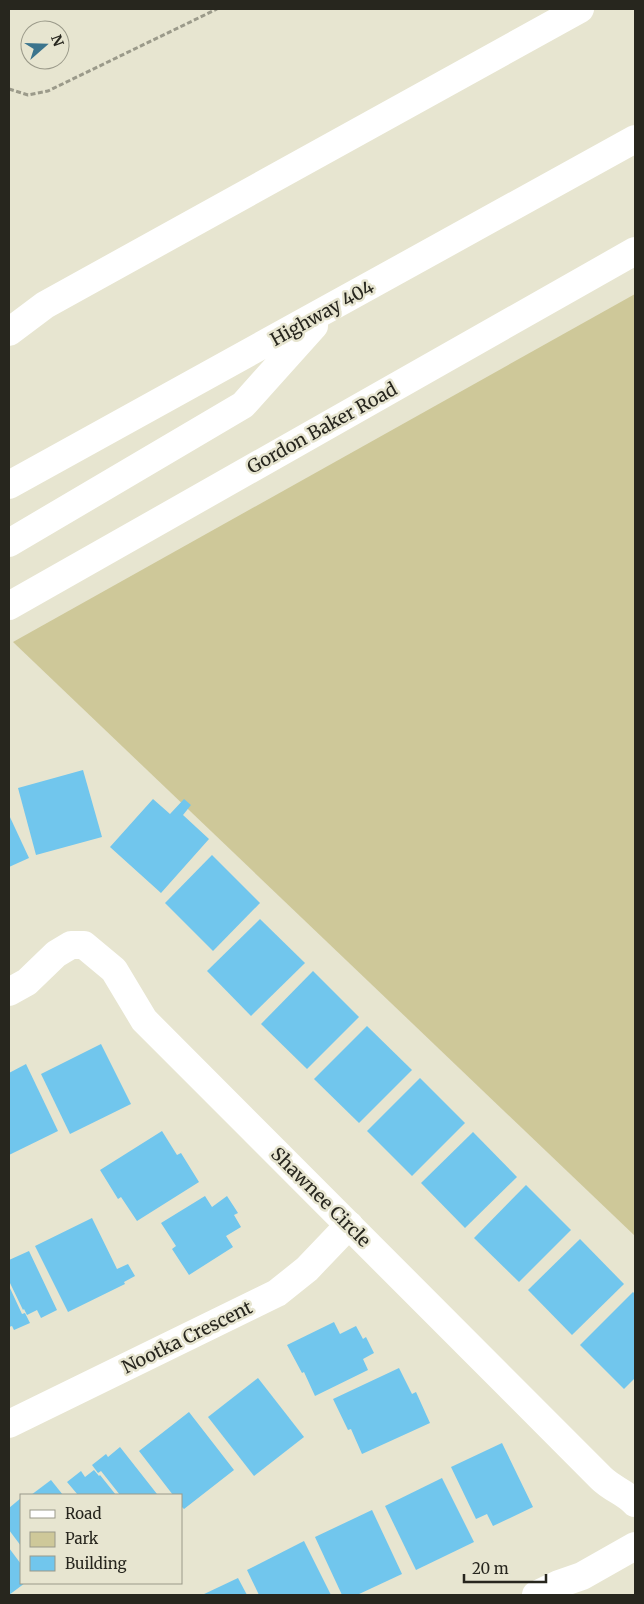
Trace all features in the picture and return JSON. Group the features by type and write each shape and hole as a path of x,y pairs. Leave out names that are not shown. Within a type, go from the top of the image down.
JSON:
{"main road":[{"path":"9,332 45,304 580,9"},
{"name":"Highway 404","path":"9,485 635,139"},
{"name":"Gordon Baker Road","path":"9,606 635,251"},
{"path":"9,312 45,304"},
{"path":"9,543 243,405 328,310"},
{"name":"Shawnee Circle","path":"9,992 27,982 56,954 71,945 84,945 114,970 144,1020 608,1485 628,1495 635,1503"},
{"name":"Nootka Crescent","path":"9,1424 277,1293 308,1269 349,1225"},
{"path":"536,1595 582,1576 635,1546"}],"path":[{"path":"9,89 28,94 48,91 217,9"}],"green space":[{"path":"635,294 635,1236 13,642"}],"building":[{"path":"83,770 102,837 36,855 18,788"},
{"path":"153,799 170,814 184,799 191,805 183,815 209,839 161,893 110,847"},
{"path":"9,815 29,858 9,867"},
{"path":"212,855 260,903 213,951 165,903"},
{"path":"260,919 305,963 251,1016 207,971"},
{"path":"313,971 359,1017 307,1069 261,1024"},
{"path":"367,1026 412,1070 359,1123 314,1079"},
{"path":"101,1044 131,1104 70,1134 41,1074"},
{"path":"26,1064 58,1131 9,1155 9,1073"},
{"path":"420,1078 465,1123 412,1176 367,1131"},
{"path":"162,1131 177,1155 181,1153 199,1182 137,1221 121,1197 118,1199 100,1170"},
{"path":"473,1132 517,1177 465,1228 421,1183"},
{"path":"526,1185 571,1230 519,1282 474,1238"},
{"path":"205,1196 212,1207 227,1196 238,1213 234,1215 241,1227 226,1236 233,1247 189,1275 172,1249 176,1246 161,1223"},
{"path":"92,1218 117,1269 128,1264 135,1276 124,1282 125,1284 68,1312 35,1246"},
{"path":"580,1239 624,1284 572,1335 528,1290"},
{"path":"29,1251 57,1310 41,1318 37,1310 27,1315 9,1281 9,1260"},
{"path":"9,1286 22,1314 25,1313 30,1323 14,1330 12,1326 9,1327"},
{"path":"633,1292 635,1294 635,1378 624,1389 580,1345"},
{"path":"334,1322 340,1334 356,1326 363,1339 366,1337 374,1353 363,1359 368,1370 315,1396 304,1372 302,1373 287,1345"},
{"path":"399,1368 412,1394 416,1392 430,1423 362,1454 351,1429 348,1430 333,1399"},
{"path":"258,1378 304,1437 254,1476 208,1417"},
{"path":"189,1412 234,1470 184,1509 182,1507 182,1494 172,1494 139,1451"},
{"path":"502,1443 533,1507 493,1526 487,1514 476,1519 451,1467"},
{"path":"120,1447 157,1494 119,1494 101,1471 98,1473 92,1465 106,1454 108,1457"},
{"path":"94,1470 115,1494 77,1494 67,1482 81,1471 85,1477"},
{"path":"442,1478 474,1542 416,1570 385,1506"},
{"path":"51,1480 62,1494 32,1494"},
{"path":"20,1499 20,1545 9,1530 9,1508"},
{"path":"372,1510 402,1574 357,1595 342,1595 315,1537"},
{"path":"304,1541 331,1595 259,1595 247,1570"},
{"path":"9,1548 20,1563 20,1584 24,1584 9,1595"},
{"path":"238,1578 247,1595 202,1595"}]}
